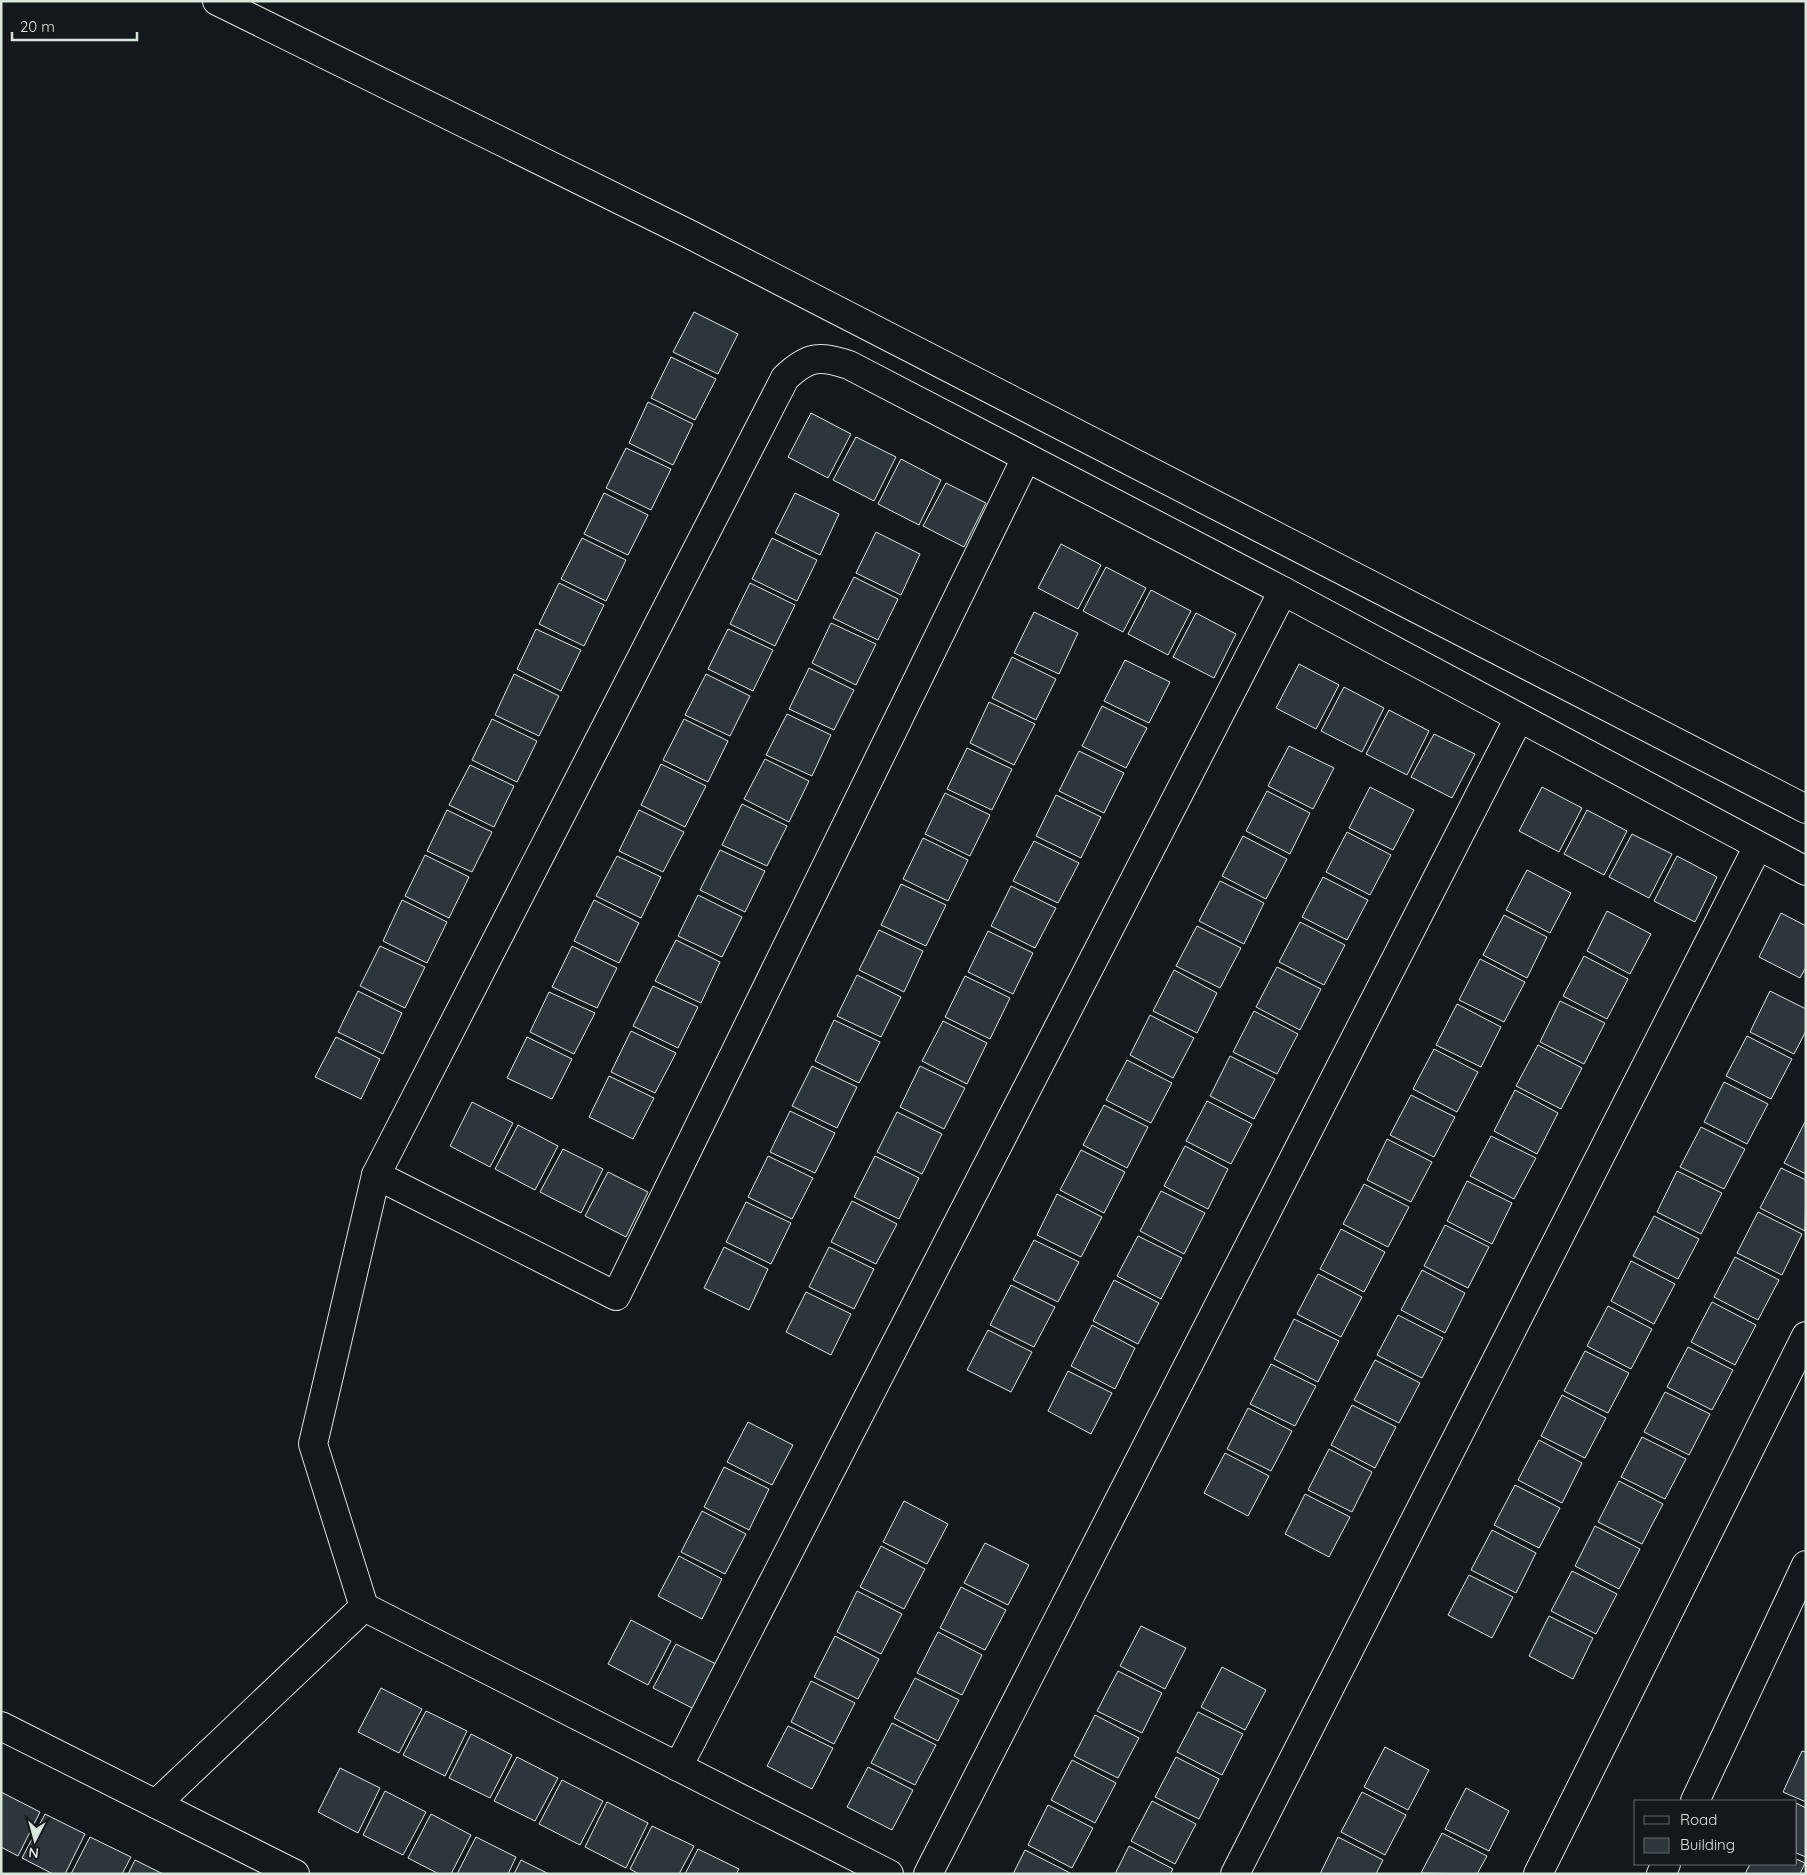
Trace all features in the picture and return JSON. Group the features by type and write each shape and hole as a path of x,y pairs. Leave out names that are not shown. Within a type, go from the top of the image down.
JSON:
{"street":[{"path":"217,1 689,234 1806,809"},
{"path":"889,1874 364,1607 313,1444 376,1175 785,378 797,367 811,360 829,359 849,365 1283,591 1806,871"},
{"path":"376,1175 616,1296 1026,458"},
{"path":"678,1767 1283,591"},
{"path":"928,1874 1519,718"},
{"path":"1235,1874 1758,846"},
{"path":"1538,1874 1806,1336"},
{"path":"1695,1800 1806,1565"},
{"path":"156,1804 364,1607"},
{"path":"1,1726 295,1874"}],"building":[{"path":"694,312 738,334 718,374 673,352"},
{"path":"671,357 716,379 695,420 651,398"},
{"path":"648,402 693,424 673,465 629,443"},
{"path":"811,413 851,434 828,478 788,457"},
{"path":"856,437 896,457 874,501 833,480"},
{"path":"626,448 671,469 651,510 606,488"},
{"path":"901,459 941,480 919,525 878,504"},
{"path":"946,483 986,503 964,547 923,526"},
{"path":"604,493 648,515 628,555 584,534"},
{"path":"795,493 839,514 820,555 775,533"},
{"path":"876,532 920,554 901,595 856,573"},
{"path":"582,538 626,560 606,601 561,579"},
{"path":"772,538 817,560 797,601 752,579"},
{"path":"1061,544 1101,565 1078,609 1038,588"},
{"path":"1106,567 1146,588 1123,632 1083,611"},
{"path":"854,577 898,599 878,640 833,618"},
{"path":"559,583 604,605 584,646 539,624"},
{"path":"750,583 795,605 775,646 730,624"},
{"path":"1151,590 1191,611 1168,655 1128,634"},
{"path":"1034,612 1078,633 1059,674 1014,653"},
{"path":"1196,613 1236,634 1214,678 1173,657"},
{"path":"831,623 876,644 856,685 812,663"},
{"path":"536,629 581,650 561,691 517,669"},
{"path":"728,629 773,650 753,691 708,669"},
{"path":"1012,657 1056,679 1036,720 992,698"},
{"path":"1125,660 1170,682 1149,723 1104,701"},
{"path":"1299,664 1339,685 1316,729 1276,708"},
{"path":"809,668 854,690 834,730 789,709"},
{"path":"514,674 559,696 539,736 495,715"},
{"path":"706,674 750,696 730,736 685,715"},
{"path":"1344,687 1384,708 1362,752 1321,731"},
{"path":"989,702 1035,724 1014,765 970,743"},
{"path":"1102,706 1147,728 1126,768 1082,746"},
{"path":"1389,710 1429,731 1407,775 1366,754"},
{"path":"787,714 831,735 812,776 766,755"},
{"path":"492,719 537,741 517,782 472,760"},
{"path":"684,719 728,741 708,782 663,760"},
{"path":"1434,734 1475,754 1452,798 1411,777"},
{"path":"1289,746 1334,768 1313,809 1268,786"},
{"path":"967,748 1012,769 992,810 947,789"},
{"path":"1079,751 1124,773 1104,813 1059,791"},
{"path":"765,759 809,781 789,822 744,799"},
{"path":"661,764 706,786 685,827 641,805"},
{"path":"470,765 514,786 494,827 449,805"},
{"path":"1370,787 1414,810 1393,850 1349,828"},
{"path":"1542,787 1582,808 1559,852 1519,831"},
{"path":"1267,791 1310,813 1290,854 1246,831"},
{"path":"945,793 990,815 970,856 925,834"},
{"path":"1056,795 1101,817 1081,858 1036,836"},
{"path":"742,804 787,826 767,866 722,845"},
{"path":"447,810 492,832 472,872 427,851"},
{"path":"639,810 684,832 663,872 619,851"},
{"path":"1587,810 1627,831 1604,875 1564,854"},
{"path":"1347,832 1391,855 1370,895 1326,872"},
{"path":"1632,834 1672,854 1649,898 1609,877"},
{"path":"1243,836 1287,859 1266,899 1222,876"},
{"path":"923,838 968,860 948,901 903,879"},
{"path":"1034,841 1079,863 1058,903 1013,881"},
{"path":"720,850 765,871 745,912 700,890"},
{"path":"425,855 469,877 449,918 405,896"},
{"path":"617,856 661,877 641,918 596,896"},
{"path":"1677,856 1717,877 1695,922 1654,901"},
{"path":"1527,870 1571,893 1550,933 1506,910"},
{"path":"1323,877 1368,900 1347,940 1302,917"},
{"path":"1220,881 1264,903 1244,944 1199,921"},
{"path":"901,884 946,905 926,946 881,925"},
{"path":"1011,886 1056,908 1035,948 991,926"},
{"path":"698,895 742,917 722,957 678,936"},
{"path":"402,900 447,922 427,963 383,941"},
{"path":"594,900 639,923 619,963 574,941"},
{"path":"1607,911 1651,934 1630,974 1587,951"},
{"path":"1781,913 1806,926 1806,967 1800,978 1759,957"},
{"path":"1504,915 1547,937 1527,978 1483,955"},
{"path":"1300,922 1345,945 1324,985 1279,962"},
{"path":"1197,926 1241,948 1220,988 1176,966"},
{"path":"879,930 923,951 904,992 859,970"},
{"path":"988,931 1033,953 1013,994 968,972"},
{"path":"676,940 720,962 701,1003 655,981"},
{"path":"380,946 425,967 405,1008 360,986"},
{"path":"572,946 617,968 597,1008 552,987"},
{"path":"1584,956 1628,979 1607,1019 1563,996"},
{"path":"1480,959 1525,982 1504,1022 1459,1000"},
{"path":"1277,967 1321,989 1300,1030 1256,1007"},
{"path":"1174,970 1217,993 1197,1033 1153,1011"},
{"path":"857,975 901,997 881,1037 837,1016"},
{"path":"965,976 1010,998 990,1039 945,1017"},
{"path":"653,986 698,1007 678,1048 633,1026"},
{"path":"358,991 402,1013 383,1054 338,1032"},
{"path":"1770,991 1806,1009 1806,1031 1794,1054 1750,1032"},
{"path":"549,992 595,1013 574,1054 530,1032"},
{"path":"1560,1001 1605,1023 1584,1064 1540,1042"},
{"path":"1457,1004 1501,1027 1481,1067 1436,1045"},
{"path":"1254,1011 1298,1034 1277,1074 1233,1052"},
{"path":"1150,1015 1194,1038 1173,1078 1130,1055"},
{"path":"834,1020 880,1042 859,1083 815,1061"},
{"path":"943,1021 987,1043 967,1084 922,1061"},
{"path":"631,1031 676,1053 655,1093 611,1072"},
{"path":"1747,1036 1792,1059 1771,1099 1726,1076"},
{"path":"336,1037 380,1059 361,1099 315,1077"},
{"path":"527,1037 572,1059 552,1099 507,1078"},
{"path":"1538,1045 1582,1068 1561,1109 1516,1086"},
{"path":"1434,1049 1478,1072 1457,1112 1413,1089"},
{"path":"1230,1056 1275,1079 1254,1119 1210,1096"},
{"path":"1127,1060 1172,1083 1151,1123 1106,1100"},
{"path":"812,1066 857,1087 837,1128 792,1106"},
{"path":"920,1066 965,1088 944,1129 900,1107"},
{"path":"609,1076 654,1098 633,1139 589,1117"},
{"path":"1724,1082 1768,1104 1747,1144 1704,1122"},
{"path":"1515,1090 1558,1113 1537,1154 1494,1131"},
{"path":"1411,1095 1455,1117 1434,1157 1390,1135"},
{"path":"1207,1101 1252,1124 1231,1164 1186,1141"},
{"path":"472,1102 513,1123 490,1167 450,1146"},
{"path":"1104,1105 1148,1127 1127,1168 1083,1145"},
{"path":"790,1111 835,1133 815,1173 770,1152"},
{"path":"897,1112 942,1134 922,1174 877,1152"},
{"path":"1806,1123 1806,1174 1784,1163"},
{"path":"518,1125 558,1146 535,1190 495,1169"},
{"path":"1701,1127 1745,1149 1724,1189 1680,1167"},
{"path":"1491,1136 1536,1158 1514,1199 1470,1176"},
{"path":"1387,1139 1432,1162 1411,1202 1367,1180"},
{"path":"1185,1146 1228,1169 1208,1209 1164,1186"},
{"path":"563,1149 603,1169 581,1213 540,1192"},
{"path":"1081,1150 1125,1172 1104,1213 1060,1190"},
{"path":"768,1156 813,1178 792,1219 748,1197"},
{"path":"875,1156 919,1178 899,1219 854,1197"},
{"path":"1781,1168 1806,1180 1805,1231 1760,1208"},
{"path":"1677,1171 1722,1193 1701,1234 1657,1212"},
{"path":"608,1172 648,1192 626,1237 585,1216"},
{"path":"1467,1181 1512,1203 1492,1244 1447,1221"},
{"path":"1364,1184 1409,1207 1388,1247 1343,1224"},
{"path":"1161,1191 1205,1213 1184,1254 1140,1231"},
{"path":"1057,1194 1102,1217 1081,1257 1037,1235"},
{"path":"852,1201 897,1224 876,1264 831,1242"},
{"path":"746,1202 791,1223 771,1264 726,1242"},
{"path":"1758,1212 1802,1234 1782,1275 1737,1253"},
{"path":"1654,1216 1699,1239 1678,1279 1633,1256"},
{"path":"1445,1225 1489,1247 1468,1288 1424,1266"},
{"path":"1341,1229 1385,1252 1364,1292 1320,1269"},
{"path":"1138,1236 1182,1258 1161,1299 1117,1276"},
{"path":"1034,1240 1079,1262 1058,1302 1013,1280"},
{"path":"724,1247 768,1269 749,1310 704,1288"},
{"path":"829,1247 874,1269 854,1309 809,1287"},
{"path":"1735,1257 1779,1280 1758,1320 1714,1297"},
{"path":"1631,1261 1675,1284 1654,1324 1611,1301"},
{"path":"1422,1270 1465,1293 1445,1333 1401,1310"},
{"path":"1318,1274 1362,1297 1341,1337 1297,1314"},
{"path":"1114,1280 1159,1303 1138,1344 1093,1321"},
{"path":"1011,1285 1055,1307 1034,1347 990,1325"},
{"path":"806,1292 851,1314 831,1355 786,1332"},
{"path":"1712,1302 1756,1325 1735,1365 1691,1342"},
{"path":"1608,1306 1652,1329 1631,1369 1587,1346"},
{"path":"1398,1315 1443,1338 1422,1378 1377,1355"},
{"path":"1294,1319 1339,1341 1318,1382 1274,1359"},
{"path":"1092,1325 1135,1348 1115,1389 1071,1366"},
{"path":"988,1330 1032,1352 1011,1392 967,1370"},
{"path":"1688,1347 1733,1370 1712,1410 1667,1387"},
{"path":"1585,1351 1629,1373 1608,1413 1564,1391"},
{"path":"1375,1360 1420,1383 1399,1423 1354,1400"},
{"path":"1271,1364 1316,1386 1295,1426 1250,1404"},
{"path":"1068,1371 1112,1393 1091,1434 1048,1411"},
{"path":"1665,1392 1710,1414 1689,1455 1644,1432"},
{"path":"1562,1395 1606,1418 1585,1458 1541,1436"},
{"path":"1352,1405 1396,1427 1375,1468 1331,1445"},
{"path":"1248,1408 1292,1431 1271,1471 1227,1449"},
{"path":"748,1422 793,1445 772,1485 727,1462"},
{"path":"1642,1437 1686,1459 1665,1499 1621,1477"},
{"path":"1539,1440 1582,1463 1562,1503 1518,1480"},
{"path":"1329,1449 1372,1472 1352,1512 1308,1490"},
{"path":"1225,1453 1269,1476 1248,1516 1204,1493"},
{"path":"724,1467 769,1489 749,1530 704,1507"},
{"path":"1619,1481 1663,1504 1642,1544 1598,1522"},
{"path":"1515,1485 1560,1508 1539,1548 1494,1525"},
{"path":"1305,1494 1350,1517 1329,1557 1285,1534"},
{"path":"904,1501 948,1524 927,1564 883,1542"},
{"path":"702,1511 746,1534 725,1574 681,1552"},
{"path":"1595,1526 1640,1549 1619,1589 1575,1566"},
{"path":"1492,1530 1536,1553 1516,1593 1471,1570"},
{"path":"985,1543 1029,1565 1008,1605 964,1583"},
{"path":"881,1546 925,1569 904,1609 860,1587"},
{"path":"679,1556 722,1579 702,1619 658,1596"},
{"path":"1572,1571 1617,1594 1596,1634 1551,1611"},
{"path":"1469,1575 1513,1597 1492,1638 1448,1615"},
{"path":"961,1587 1006,1610 985,1650 940,1628"},
{"path":"857,1591 902,1614 881,1654 837,1632"},
{"path":"1549,1616 1593,1638 1573,1679 1529,1656"},
{"path":"631,1620 671,1641 648,1685 608,1664"},
{"path":"1141,1626 1186,1648 1165,1689 1120,1666"},
{"path":"938,1632 982,1655 962,1695 917,1673"},
{"path":"835,1636 879,1659 858,1699 814,1677"},
{"path":"676,1644 716,1664 694,1709 653,1688"},
{"path":"1222,1667 1266,1690 1245,1730 1201,1707"},
{"path":"1118,1671 1162,1693 1142,1733 1097,1711"},
{"path":"915,1678 959,1700 938,1741 894,1718"},
{"path":"811,1681 855,1703 834,1744 791,1722"},
{"path":"381,1688 422,1709 399,1753 358,1732"},
{"path":"426,1711 467,1731 445,1776 403,1755"},
{"path":"1198,1712 1243,1734 1222,1775 1177,1752"},
{"path":"1095,1715 1139,1738 1118,1778 1074,1756"},
{"path":"892,1723 936,1745 915,1785 871,1763"},
{"path":"788,1726 833,1748 812,1789 767,1766"},
{"path":"471,1734 512,1755 490,1798 449,1778"},
{"path":"1385,1747 1429,1770 1408,1810 1364,1787"},
{"path":"1802,1751 1806,1752 1806,1802 1783,1792"},
{"path":"517,1757 558,1778 535,1821 494,1801"},
{"path":"1176,1757 1219,1779 1199,1819 1155,1797"},
{"path":"1072,1760 1116,1783 1095,1823 1051,1800"},
{"path":"868,1767 913,1790 892,1830 847,1807"},
{"path":"340,1768 380,1788 358,1833 318,1812"},
{"path":"562,1780 603,1801 580,1845 539,1824"},
{"path":"1466,1788 1509,1811 1489,1851 1445,1829"},
{"path":"385,1791 426,1812 403,1855 363,1835"},
{"path":"1,1792 40,1812 18,1856 1,1847"},
{"path":"1362,1792 1406,1815 1385,1855 1341,1832"},
{"path":"1152,1801 1196,1824 1175,1864 1131,1841"},
{"path":"607,1802 648,1823 626,1868 585,1847"},
{"path":"1797,1804 1806,1808 1806,1857 1797,1853"},
{"path":"1048,1805 1093,1828 1072,1868 1028,1845"},
{"path":"45,1814 85,1834 65,1874 53,1874 22,1858"},
{"path":"431,1814 471,1835 451,1874 439,1874 408,1858"},
{"path":"652,1826 694,1846 679,1874 639,1874 630,1869"},
{"path":"1442,1833 1487,1856 1477,1874 1421,1873"},
{"path":"90,1837 131,1857 122,1874 71,1874"},
{"path":"476,1837 516,1857 508,1874 457,1874"},
{"path":"1338,1837 1383,1860 1376,1874 1320,1874"},
{"path":"1129,1846 1173,1869 1170,1874 1115,1874"},
{"path":"698,1849 739,1869 736,1874 685,1874"},
{"path":"1025,1850 1070,1873 1013,1874"},
{"path":"1797,1859 1805,1863 1800,1874 1745,1874 1750,1865 1797,1865"},
{"path":"135,1860 163,1874 128,1874"},
{"path":"521,1860 549,1874 514,1874"}]}
